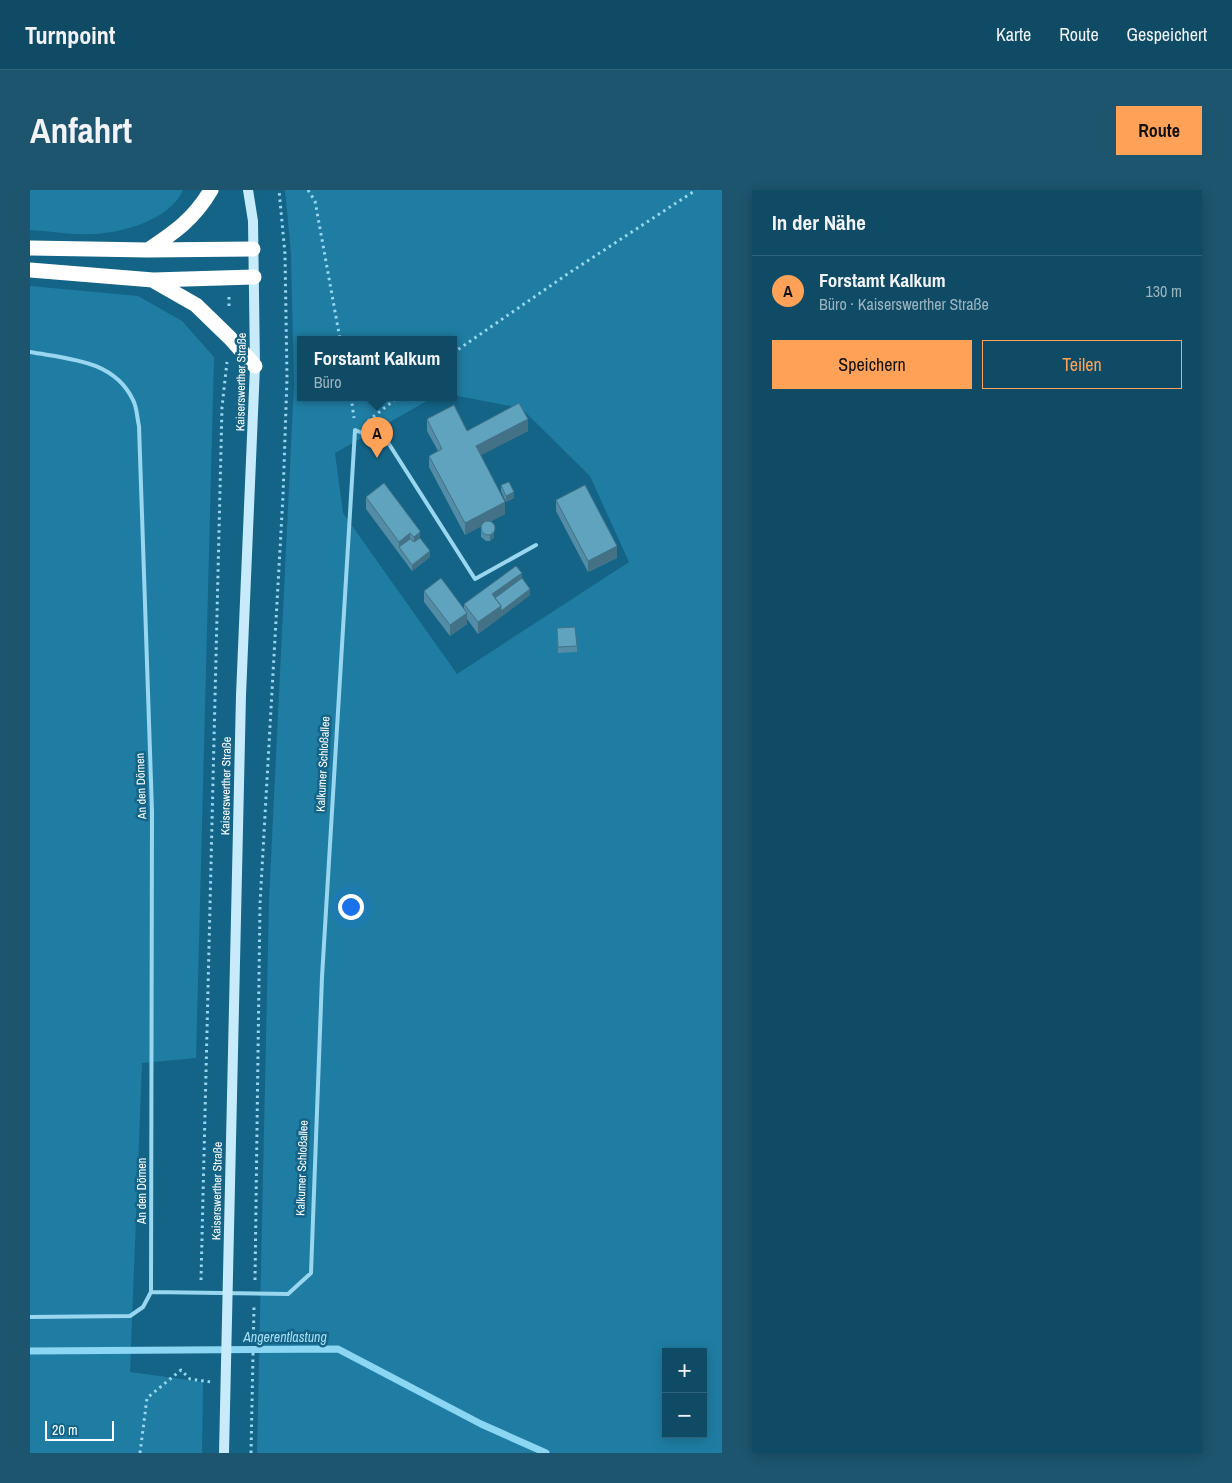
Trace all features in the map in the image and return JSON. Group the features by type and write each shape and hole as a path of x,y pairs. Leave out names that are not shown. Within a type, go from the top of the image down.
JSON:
{"highway":[{"path":"148,250 185,224 204,202 211,190"},
{"path":"30,248 253,250"},
{"path":"30,270 153,280 254,277"},
{"path":"153,280 196,305 255,366"}],"main road":[{"name":"Kaiserswerther Straße","path":"226,1383 241,695 255,366 252,221 248,190"},
{"path":"224,1453 226,1383"}],"lane":[{"name":"An den Dörnen","path":"30,352 106,369 123,383 134,401 139,426 152,811 151,1292"},
{"name":"Kalkumer Schloßallee","path":"151,1292 288,1294 311,1273 322,977 355,430"},
{"path":"355,430 389,444 475,579 536,545"},
{"path":"30,1317 130,1316 143,1307 151,1292"}],"path":[{"path":"251,1453 260,904 284,496 287,378 285,254 279,190"},
{"path":"308,190 314,201 339,336"},
{"path":"457,351 569,273 696,190"},
{"path":"200,1292 222,407 230,338 229,278"},
{"path":"351,401 355,430"},
{"path":"355,430 393,401"},
{"path":"140,1453 147,1398 181,1370 190,1380 226,1383"}],"shaded area":[{"path":"30,190 183,190 168,209 144,223 117,231 84,234 30,230"},
{"path":"285,190 722,190 722,1453 257,1453 269,901 294,384 291,254","holes":["297,336 457,336 457,396 521,408 590,476 629,562 457,674 343,513 335,453 427,401 297,401"]},
{"path":"30,286 138,296 182,321 214,357 196,1058 142,1063 130,1372 203,1382 202,1453 30,1453"}],"building":[{"path":"519,403 528,419 476,446 505,502 465,523 429,456 442,449 427,419 454,405 467,431"},
{"path":"509,482 514,492 506,496 501,485"},
{"path":"384,483 420,531 414,537 410,533 399,542 366,497"},
{"path":"585,485 617,546 588,561 556,500"},
{"path":"488,521 493,523 495,528 493,533 488,535 483,533 481,528 483,523"},
{"path":"420,538 430,551 412,565 399,547 410,539 414,542"},
{"path":"516,566 522,573 492,594 501,606 478,622 464,604"},
{"path":"441,578 467,613 450,625 424,591"},
{"path":"522,578 530,589 501,611 501,606 495,598"},
{"path":"575,627 577,646 558,647 557,628"}],"waterway":[{"name":"Angerentlastung","path":"30,1351 338,1349 481,1424 546,1453"}],"place":[{"name":"Forstamt Kalkum","path":"377,458"}]}
